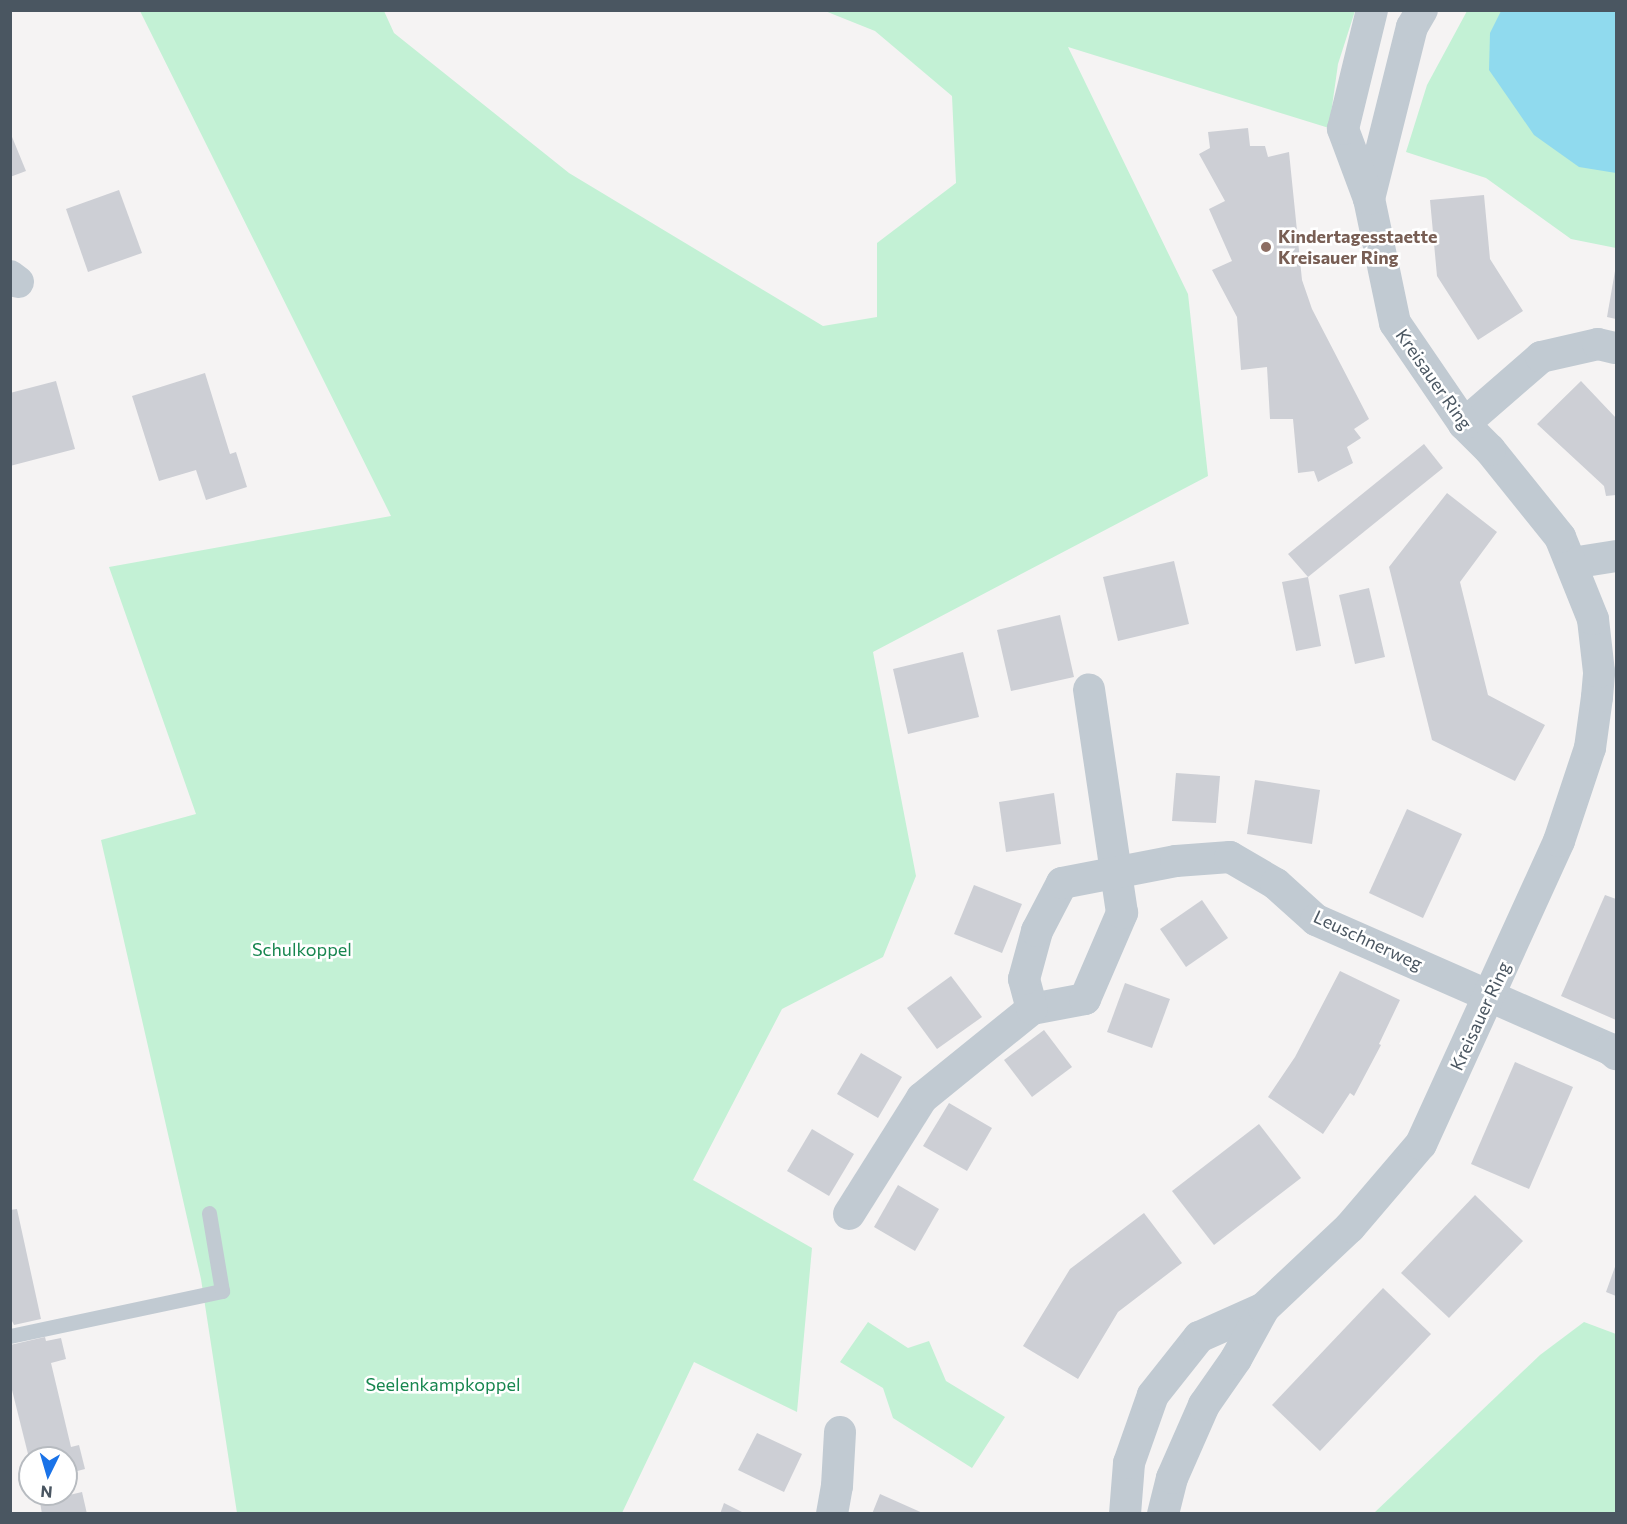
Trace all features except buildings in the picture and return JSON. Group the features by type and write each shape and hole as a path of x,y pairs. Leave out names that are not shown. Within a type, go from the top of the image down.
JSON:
{"street":[{"name":"Kreisauer Ring","path":"1163,1514 1172,1478 1204,1406 1236,1359 1264,1308 1350,1227 1420,1144 1559,842 1590,747 1608,668 1593,619 1560,537 1490,450 1464,424 1395,323 1369,198 1343,129 1372,10"},
{"name":"Kreisauer Ring","path":"1369,198 1412,27 1422,10"},
{"path":"1464,424 1541,357 1598,344 1617,348"},
{"path":"1572,563 1617,556"},
{"path":"849,1215 922,1098 1032,1009 1085,999 1122,913 1114,874 1089,689"},
{"name":"Leuschnerweg","path":"1032,1009 1024,979 1037,931 1062,883 1176,861 1230,858 1276,884 1316,920 1490,995 1617,1054"},
{"name":"Kreisauer Ring","path":"1125,1514 1130,1463 1153,1395 1199,1338 1264,1308"},
{"path":"832,1514 838,1475 840,1432"}],"lane":[{"path":"10,1336 222,1291 209,1212"}],"green space":[{"path":"140,11 384,11 394,33 569,173 823,326 877,317 877,243 956,183 952,96 875,31 825,11 1355,11 1338,64 1329,128 1068,47 1188,294 1208,476 873,652 916,876 883,957 782,1009 693,1180 812,1248 797,1412 694,1362 622,1513 237,1513 201,1279 101,840 196,814 109,567 391,516"},
{"path":"1467,11 1616,11 1616,248 1571,239 1486,178 1406,152 1427,85"},
{"path":"868,1322 908,1348 929,1341 946,1381 1005,1417 972,1468 893,1418 883,1388 840,1362"},
{"path":"1584,1322 1616,1334 1616,1513 1374,1513 1540,1355"}],"water":[{"path":"1501,11 1616,11 1616,173 1579,167 1534,135 1489,70 1490,33"}],"place":[{"name":"Kindertagesstaette Kreisauer Ring","path":"1266,247"}],"park label":[{"name":"Schulkoppel","path":"302,949"},
{"name":"Seelenkampkoppel","path":"443,1384"}]}
